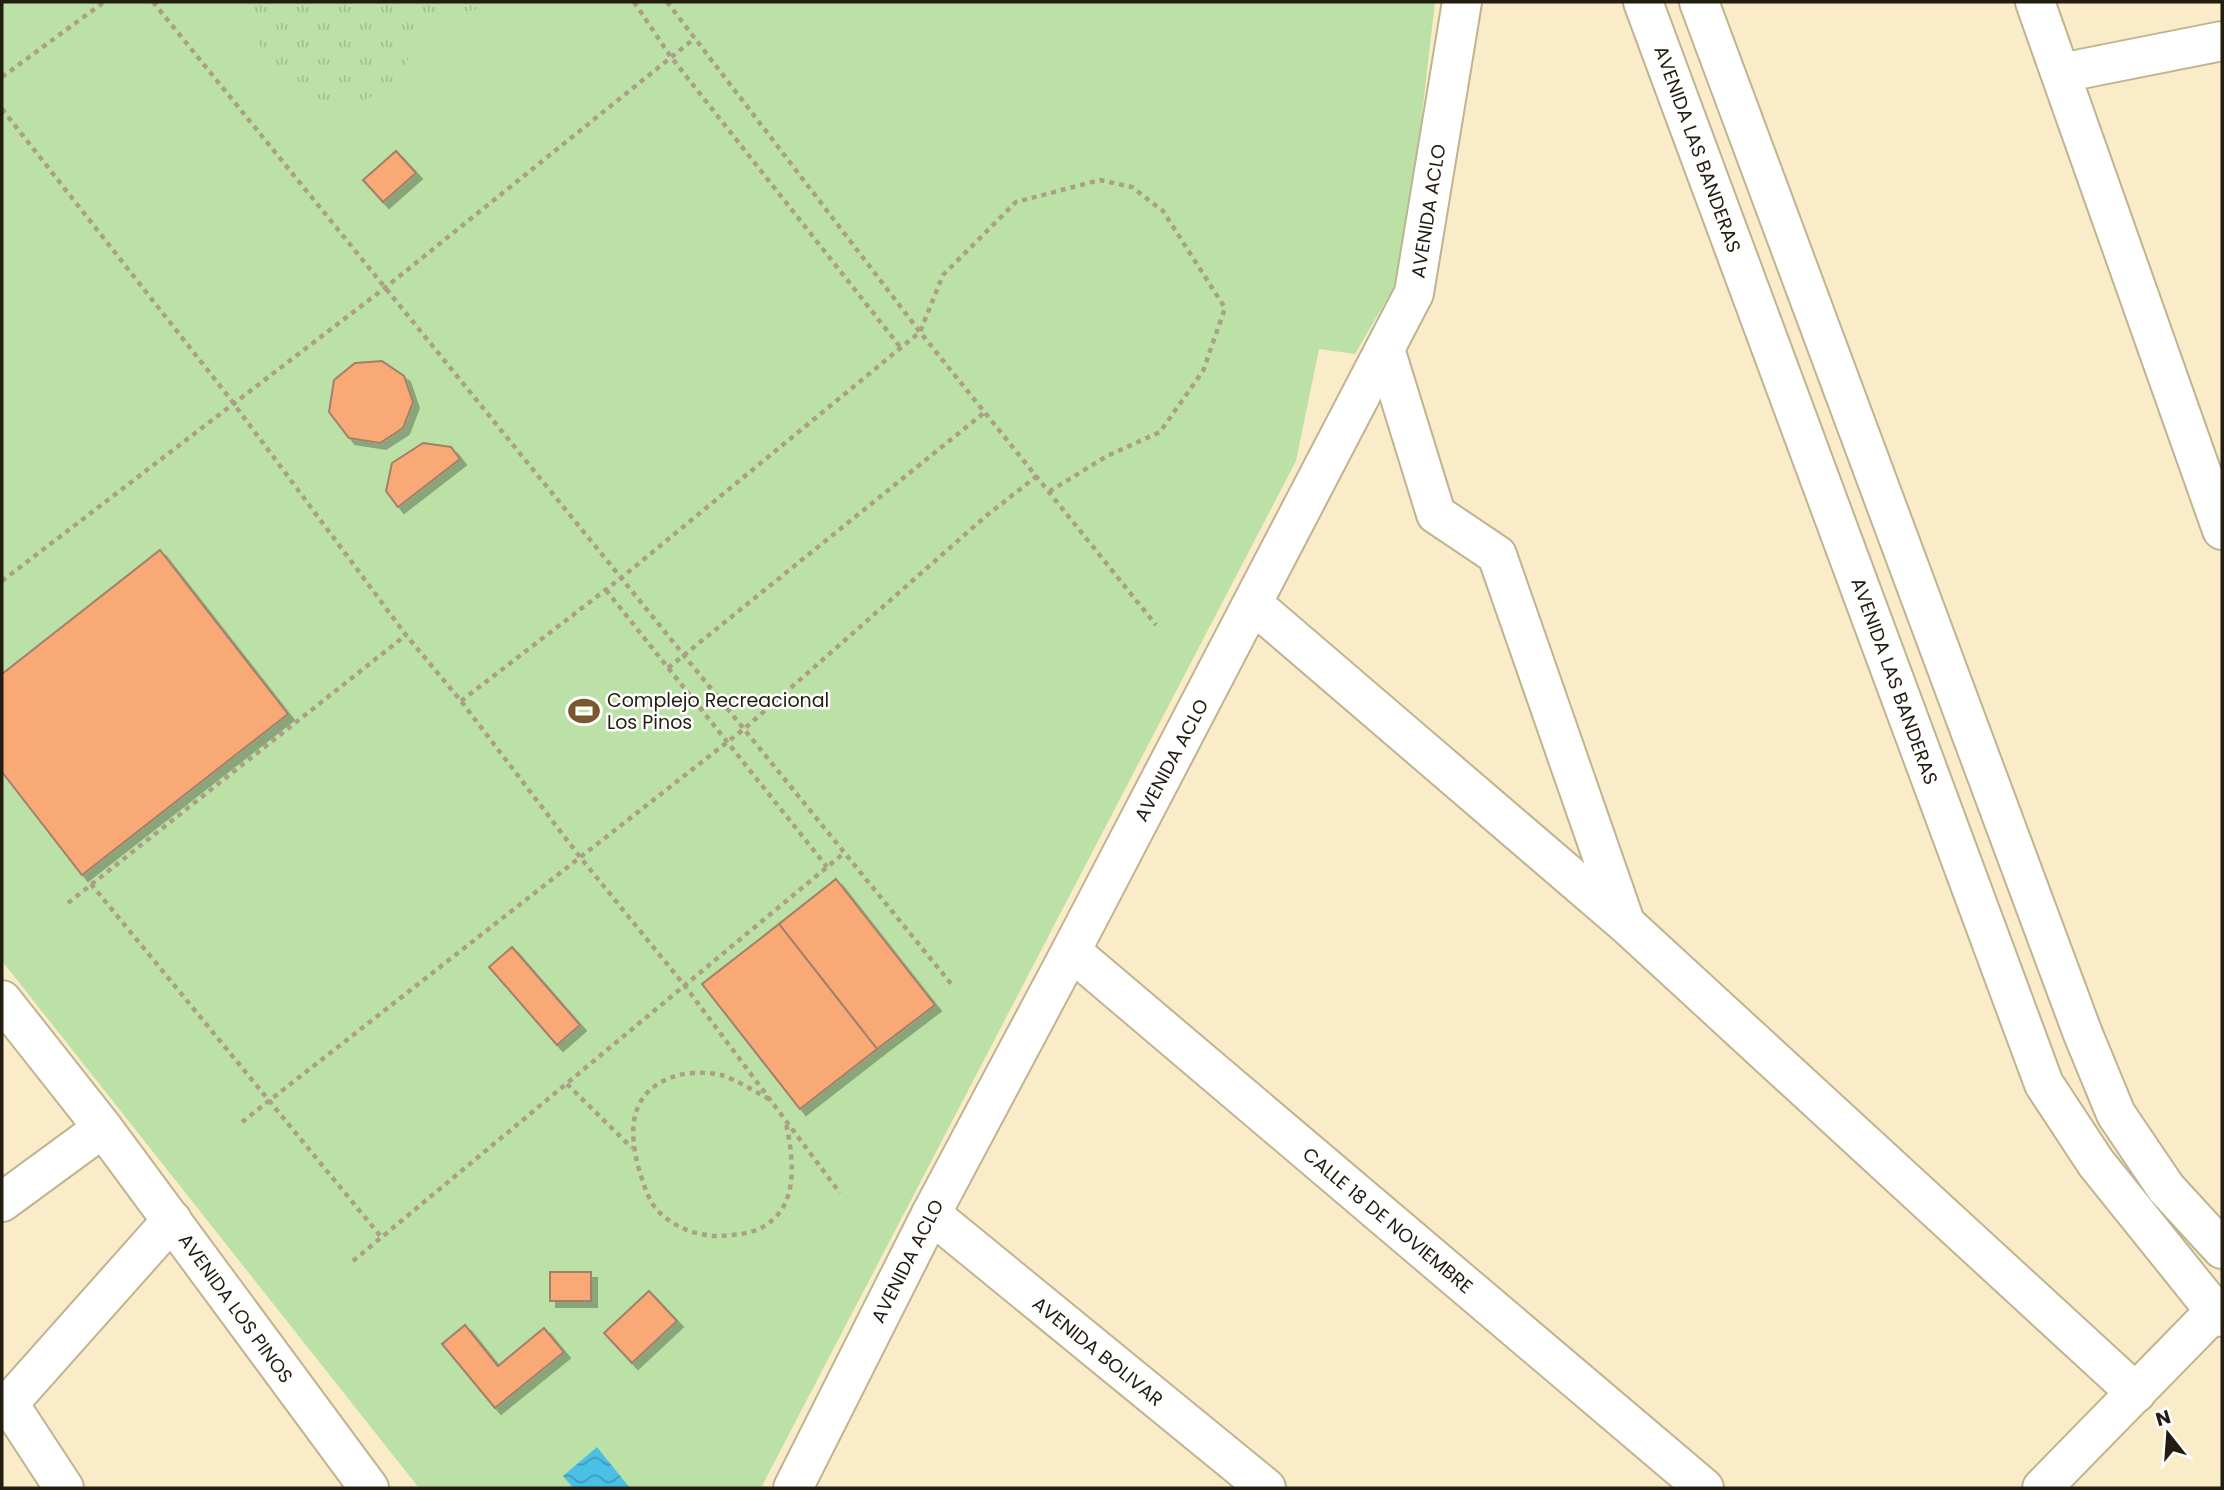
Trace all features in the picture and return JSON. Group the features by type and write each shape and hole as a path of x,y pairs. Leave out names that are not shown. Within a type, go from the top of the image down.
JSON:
{"street":[{"name":"AVENIDA ACLO","path":"801,1484 930,1214 1071,951 1414,293 1462,2"},
{"name":"AVENIDA LAS BANDERAS","path":"1643,2 2045,1084 2096,1163 2219,1314"},
{"path":"1699,2 2116,1114 2166,1188 2222,1249"},
{"path":"2035,2 2222,530"},
{"path":"2061,74 2222,41"},
{"path":"1385,349 1436,514 1497,555 1626,923"},
{"path":"1253,604 1626,923 2136,1392"},
{"name":"CALLE 18 DE NOVIEMBRE","path":"1071,951 1704,1488"},
{"name":"AVENIDA LOS PINOS","path":"2,1000 103,1128 369,1488"},
{"path":"2,1202 103,1128"},
{"name":"AVENIDA BOLIVAR","path":"930,1214 1266,1488"},
{"path":"64,1488 5,1407 172,1220"},
{"path":"2042,1488 2136,1392 2219,1314"}],"path":[{"path":"2,77 104,2"},
{"path":"153,2 952,985"},
{"path":"634,2 671,57 901,348"},
{"path":"667,2 920,332 1156,625"},
{"path":"2,581 386,287 695,38"},
{"path":"2,109 234,404 406,635 685,986 841,1194"},
{"path":"461,701 621,578 920,332 943,275 1016,202 1101,180 1132,187 1163,211 1225,308 1203,371 1160,432 1107,456 1050,491"},
{"path":"668,667 985,412"},
{"path":"242,1122 744,729 986,516 1037,476"},
{"path":"606,590 827,867"},
{"path":"68,903 406,635"},
{"path":"354,1261 844,853"},
{"path":"91,884 382,1238"},
{"path":"769,1099 721,1075 688,1073 661,1080 645,1094 634,1118 633,1148 644,1185 656,1210 679,1227 703,1236 738,1235 766,1225 784,1207 792,1179 793,1156 786,1120"},
{"path":"567,1084 633,1148"}],"green space":[{"name":"Complejo Recreacional Los Pinos","path":"2,2 1435,2 1404,270 1355,354 1319,349 1296,461 761,1488 419,1488 2,961"},
{"path":"239,2 481,2 478,9 443,16 417,33 399,84 340,111 307,91 265,53 245,21"}],"water":[{"path":"597,1447 630,1488 573,1488 563,1476"}],"building":[{"path":"396,151 416,173 383,202 363,180"},
{"path":"382,361 404,376 413,402 403,428 380,443 349,438 329,412 334,380 355,363"},
{"path":"423,443 451,447 460,459 398,507 386,491 392,463"},
{"path":"160,550 288,714 82,875 2,772 2,674"},
{"path":"836,879 935,1005 877,1049 779,924"},
{"path":"779,924 877,1049 800,1109 702,984"},
{"path":"512,947 580,1025 557,1045 489,967"},
{"path":"550,1272 591,1272 591,1301 550,1301"},
{"path":"649,1291 677,1321 632,1363 604,1333"},
{"path":"465,1325 498,1366 544,1328 564,1352 495,1408 442,1344"}],"place":[{"name":"Complejo Recreacional Los Pinos","path":"584,711"}]}
